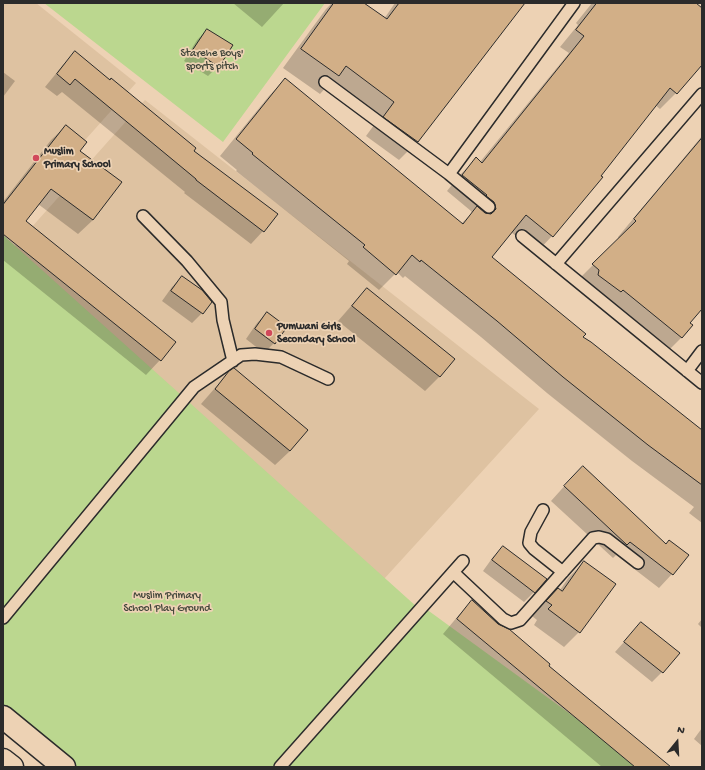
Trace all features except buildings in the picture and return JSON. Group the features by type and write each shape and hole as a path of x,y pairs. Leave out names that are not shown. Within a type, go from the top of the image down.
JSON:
{"main road":[{"path":"3,717 64,767"},
{"path":"3,760 12,767"}],"lane":[{"path":"449,174 574,3"},
{"path":"325,82 449,174 489,207"},
{"path":"556,264 702,94"},
{"path":"143,216 187,261 221,302 223,320 233,360"},
{"path":"522,236 702,382"},
{"path":"687,371 702,351"},
{"path":"3,618 194,387 241,355 255,354 281,357 328,378"},
{"path":"543,510 532,532 529,543 534,549 563,572"},
{"path":"453,572 503,619 511,623 520,620 593,538 600,537 606,539 638,563"},
{"path":"280,767 463,561"}],"shaded area":[{"name":"Muslim Primary School","path":"3,3 36,3 136,83 3,232"},
{"name":"Pumwani Girls Secondary School","path":"145,100 539,409 384,579 6,256"}],"green space":[{"name":"Starehe Boys' sports pitch","path":"44,3 325,3 223,142"},
{"name":"Muslim Primary School Play Ground","path":"3,235 417,607 278,767 64,767 3,717"},
{"path":"422,606 643,767 280,767"}],"place":[{"name":"Muslim Primary School","path":"36,158"},
{"name":"Pumwani Girls Secondary School","path":"269,333"}]}
